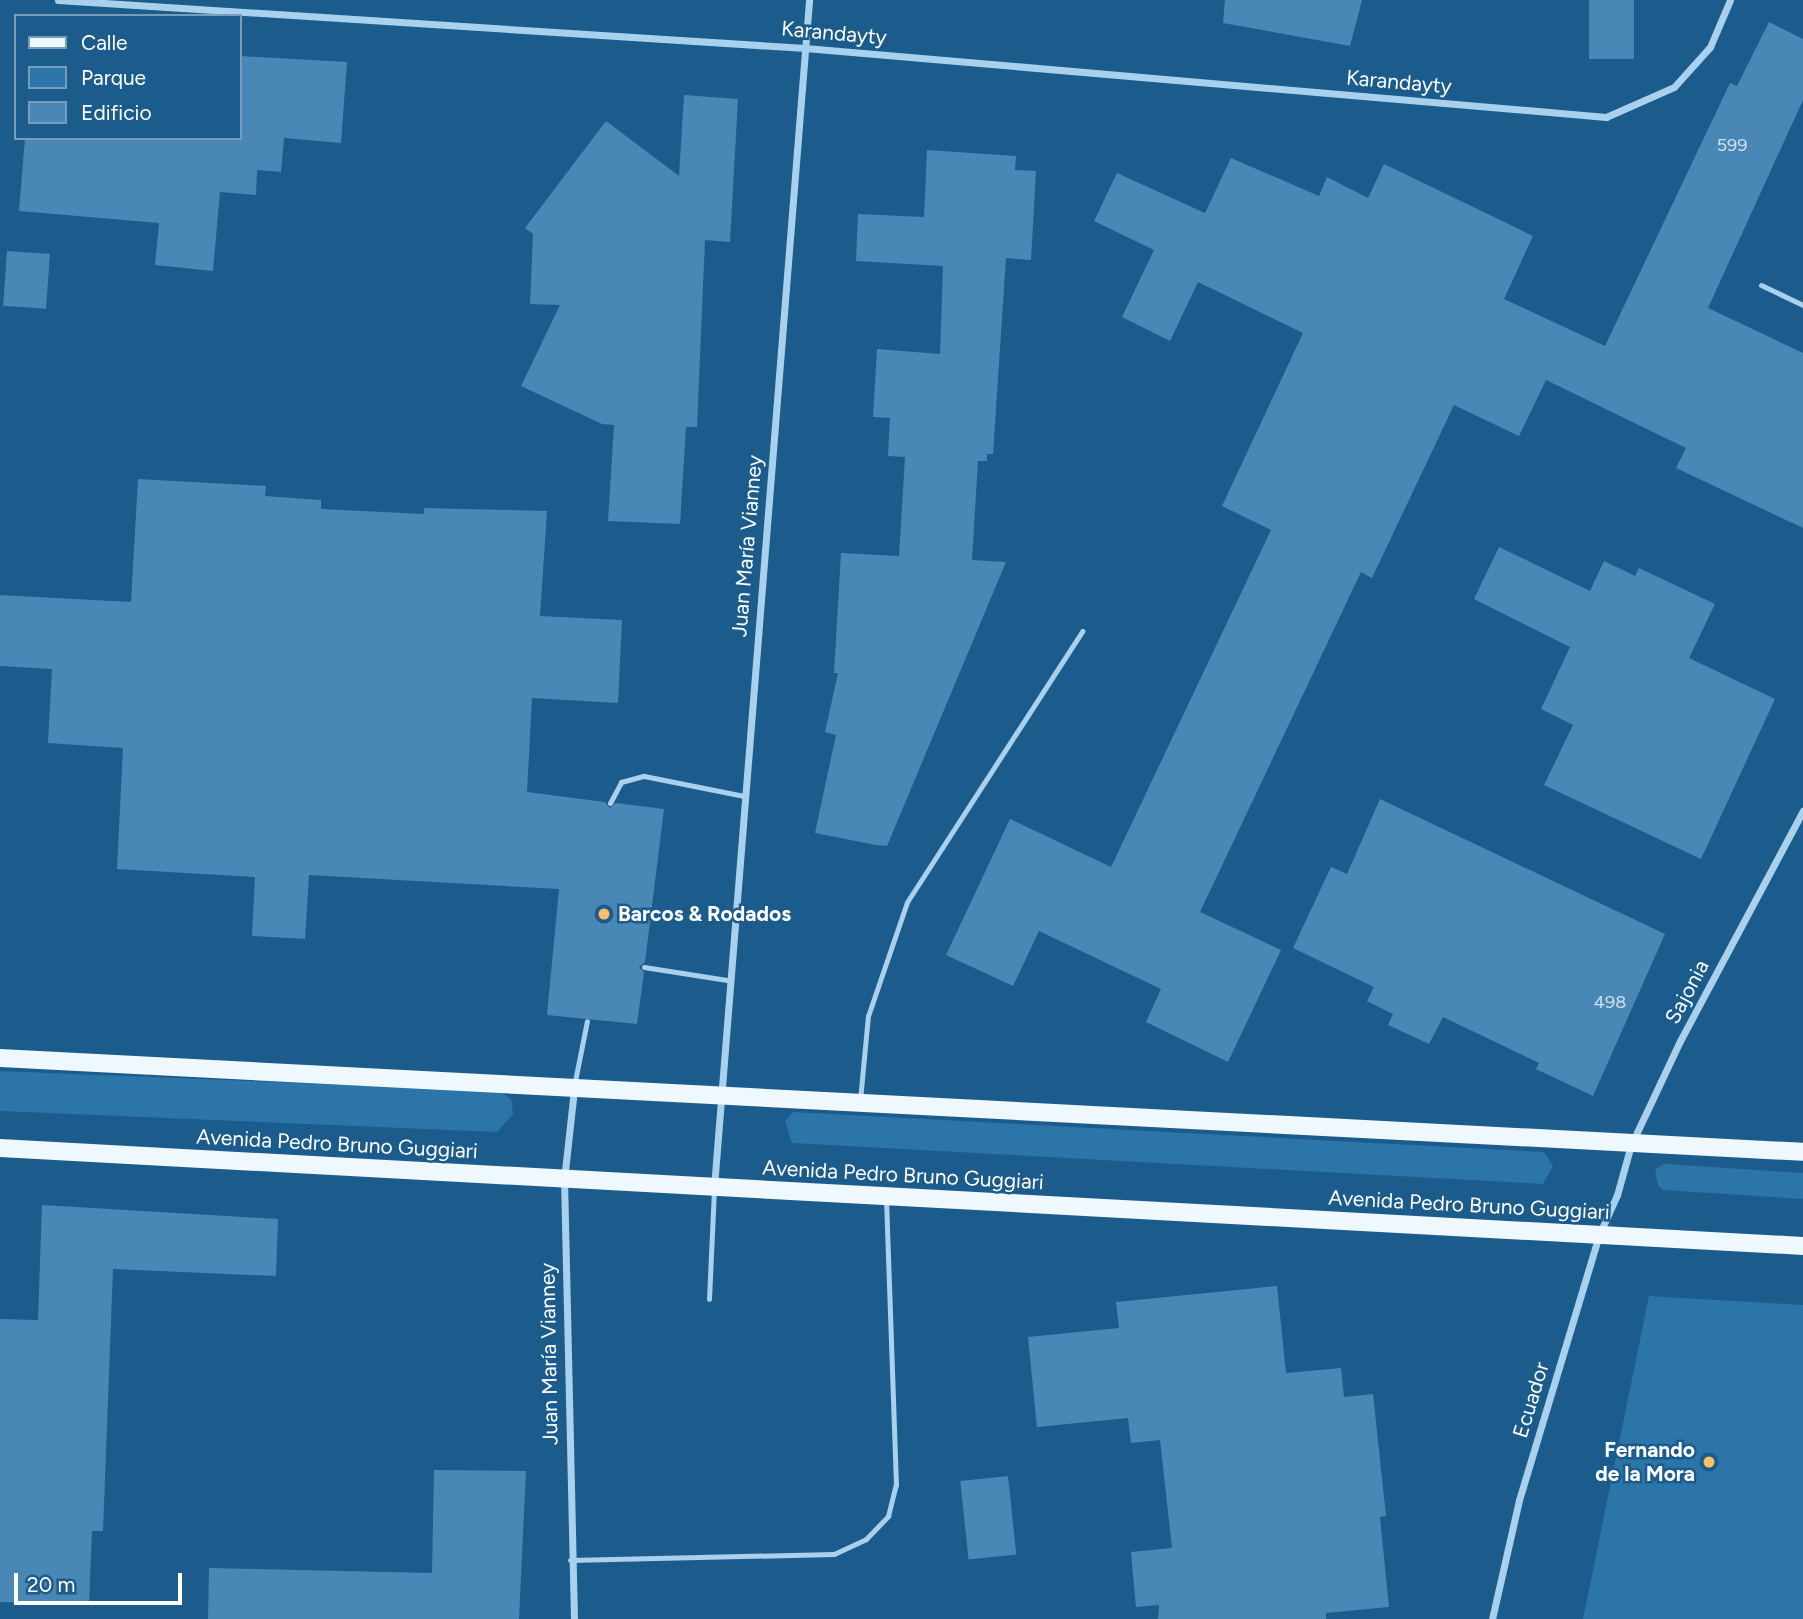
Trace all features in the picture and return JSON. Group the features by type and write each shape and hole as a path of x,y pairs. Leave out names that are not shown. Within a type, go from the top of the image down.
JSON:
{"main road":[{"path":"0,1058 1803,1152"},
{"name":"Avenida Pedro Bruno Guggiari","path":"0,1147 1803,1246"}],"street":[{"name":"Karandayty","path":"58,0 805,48 1606,117 1674,87 1710,47 1730,0"},
{"name":"Juan María Vianney","path":"714,1187 727,979 809,0"},
{"name":"Sajonia","path":"1617,1195 1631,1144 1680,1041 1803,811"},
{"name":"Juan María Vianney","path":"573,1619 569,1560 564,1180 574,1088"},
{"name":"Ecuador","path":"1492,1619 1519,1500 1599,1235 1617,1195"}],"lane":[{"path":"1761,285 1803,305"},
{"path":"860,1103 868,1016 907,902 1082,631"},
{"path":"610,803 621,782 644,776 744,796"},
{"path":"645,967 727,979"},
{"path":"574,1088 587,1021"},
{"path":"709,1299 714,1187"},
{"path":"569,1560 834,1554 866,1539 888,1516 896,1485 886,1196"}],"green space":[{"path":"0,1071 499,1091 511,1099 513,1114 497,1132 0,1111"},
{"path":"793,1112 1544,1152 1553,1166 1543,1184 792,1143 785,1121"},
{"path":"1664,1164 1803,1173 1803,1199 1663,1190 1658,1186 1655,1169"},
{"name":"Fernando de la Mora","path":"1649,1296 1803,1305 1803,1619 1583,1619"}],"building":[{"path":"1225,0 1362,0 1350,46 1223,23"},
{"path":"1589,0 1634,0 1634,59 1589,59"},
{"path":"1769,22 1803,39 1803,100 1708,308 1803,353 1803,528 1676,468 1686,448 1546,380 1519,436 1454,405 1372,578 1361,572 1200,912 1281,950 1228,1062 1146,1022 1161,989 1039,931 1013,986 946,955 1010,819 1111,867 1271,530 1222,506 1303,333 1198,282 1170,341 1122,317 1154,250 1094,221 1117,173 1205,213 1231,158 1319,196 1327,177 1368,198 1384,164 1533,236 1504,299 1605,346 1730,83 1737,86"},
{"path":"242,56 347,62 341,143 284,138 281,172 257,170 256,195 220,192 213,271 155,265 159,223 19,211 25,140 242,140"},
{"path":"684,95 738,99 730,242 705,240 697,427 686,427 680,524 608,521 614,425 602,424 521,386 560,305 530,304 533,234 525,228 606,121 679,176"},
{"path":"927,150 1016,156 1015,170 1036,171 1031,260 1006,258 993,454 987,454 987,461 978,461 972,560 1006,562 887,846 815,833 836,735 825,732 838,673 834,673 841,553 899,556 905,457 888,456 890,418 873,417 877,349 940,354 943,266 856,261 858,214 924,217"},
{"path":"7,251 50,254 46,309 3,306"},
{"path":"138,479 266,486 265,496 321,500 321,509 424,514 424,508 547,511 540,616 622,620 618,703 532,698 527,792 605,802 610,808 616,803 664,809 645,962 639,967 644,972 637,1024 547,1015 559,889 309,875 305,939 252,936 255,877 117,869 123,748 48,743 52,669 0,666 0,595 131,602"},
{"path":"1499,547 1590,591 1604,561 1635,576 1639,568 1715,604 1689,658 1775,699 1701,859 1544,785 1573,725 1541,709 1570,647 1474,599"},
{"path":"1380,799 1665,934 1593,1096 1536,1069 1539,1063 1443,1017 1429,1044 1388,1025 1393,1014 1367,1001 1374,987 1293,948 1331,867 1347,874"},
{"path":"42,1205 278,1219 276,1276 113,1269 103,1531 92,1531 89,1605 0,1602 0,1319 38,1320"},
{"path":"1277,1286 1286,1373 1341,1368 1344,1397 1373,1394 1386,1516 1380,1517 1389,1607 1326,1613 1326,1619 1158,1619 1159,1605 1136,1607 1131,1552 1172,1548 1160,1440 1131,1443 1128,1418 1037,1427 1028,1337 1119,1328 1116,1302"},
{"path":"434,1470 526,1471 519,1619 208,1619 209,1568 432,1573"},
{"path":"1008,1476 1016,1555 969,1560 960,1481"}],"place":[{"name":"Barcos & Rodados","path":"604,914"},
{"name":"Fernando de la Mora","path":"1709,1462"}]}
